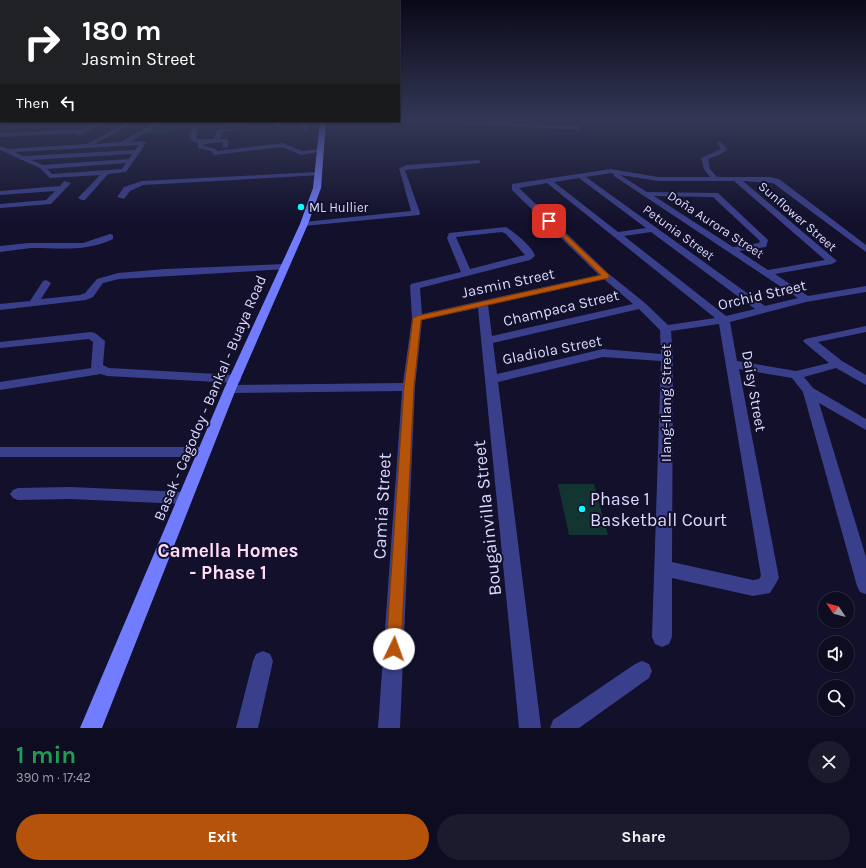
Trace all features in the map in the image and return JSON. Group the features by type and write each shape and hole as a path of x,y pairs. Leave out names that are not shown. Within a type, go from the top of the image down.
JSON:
{"street":[{"path":"14,155 42,167 50,176 124,171 135,155"},
{"path":"21,158 80,155"},
{"name":"Basak - Cagodoy - Bankal - Buaya Road","path":"91,728 203,452 304,224 317,188 320,155"},
{"path":"713,155 704,158 707,169 715,179"},
{"path":"42,167 131,161"},
{"path":"304,224 416,213 401,169 478,162"},
{"path":"547,180 579,174 611,171 658,179 770,179 866,249"},
{"name":"Doña Aurora Street","path":"611,171 806,299"},
{"path":"82,198 106,172"},
{"path":"121,197 127,189 142,183 319,174"},
{"name":"Petunia Street","path":"579,174 763,310"},
{"name":"Sunflower Street","path":"735,178 832,261 767,273"},
{"path":"547,180 724,320"},
{"name":"Ilang-Ilang Street","path":"547,180 515,186 515,188 606,276 641,305 665,329 667,358 662,637"},
{"path":"0,193 64,186 46,202 0,206"},
{"path":"646,194 715,195 764,240 763,245 732,250"},
{"path":"503,229 510,232 530,253 530,256 527,258 467,274 451,238 452,235 503,229"},
{"path":"616,235 654,230"},
{"path":"0,248 37,246 76,248 103,241 110,237"},
{"path":"0,307 82,298 89,295 100,281 118,276 165,272 285,267"},
{"name":"Camia Street","path":"389,728 409,387 417,318 415,286 467,274"},
{"name":"Jasmin Street","path":"417,318 606,276"},
{"path":"33,304 46,283"},
{"name":"Orchid Street","path":"665,329 724,320 806,299 866,289"},
{"name":"Bougainvilla Street","path":"483,304 530,728"},
{"name":"Champaca Street","path":"487,341 641,305"},
{"name":"Daisy Street","path":"664,568 753,588 764,587 770,578 724,320"},
{"path":"866,328 809,341 838,364 861,373 866,382"},
{"path":"0,345 91,335 99,340 97,368 107,372 232,384 409,387"},
{"name":"Gladiola Street","path":"492,379 603,353 667,358"},
{"path":"733,364 796,375 838,364"},
{"path":"0,386 101,370"},
{"path":"796,375 809,391 866,425"},
{"path":"809,391 866,586"},
{"path":"0,452 203,452"},
{"path":"18,494 70,493 184,498"},
{"path":"247,728 263,661"},
{"path":"561,728 642,671"}],"green space":[{"name":"Phase 1 Basketball Court","path":"558,484 594,484 608,535 569,535"}],"place":[{"name":"ML Hullier","path":"301,207"},
{"name":"Phase 1 Basketball Court","path":"582,509"}],"district":[{"name":"Camella Homes - Phase 1","path":"228,561"}],"route":[{"path":"394,649 409,387 417,318 606,276 549,221"}]}
